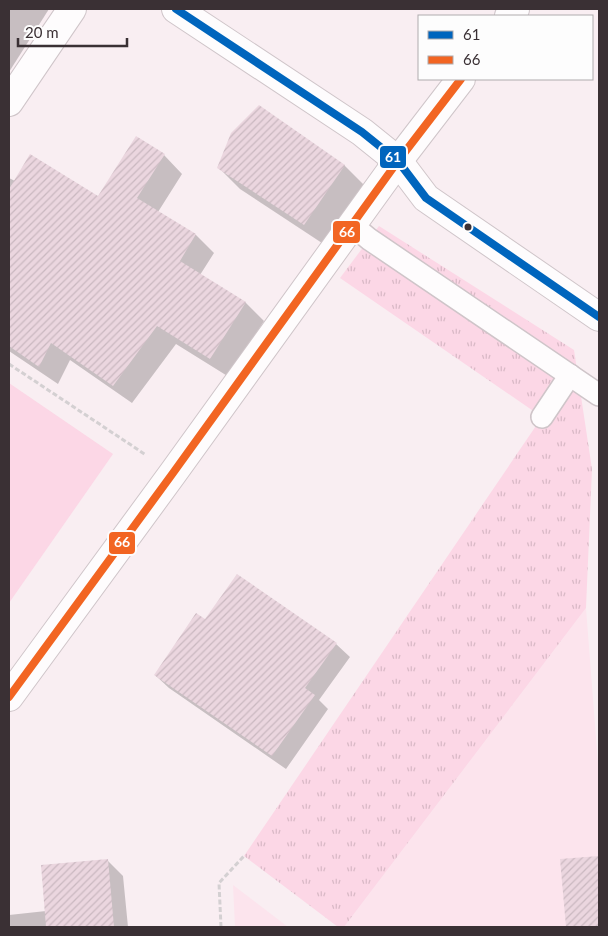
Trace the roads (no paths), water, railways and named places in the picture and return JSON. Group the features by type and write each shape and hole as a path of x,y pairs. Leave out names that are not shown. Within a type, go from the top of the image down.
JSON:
{"street":[{"path":"9,102 72,9"},
{"path":"176,9 362,132 398,161 426,198 599,317"},
{"path":"9,697 352,224 459,80"},
{"path":"352,224 369,239 599,395"},
{"path":"542,417 570,375"}]}
